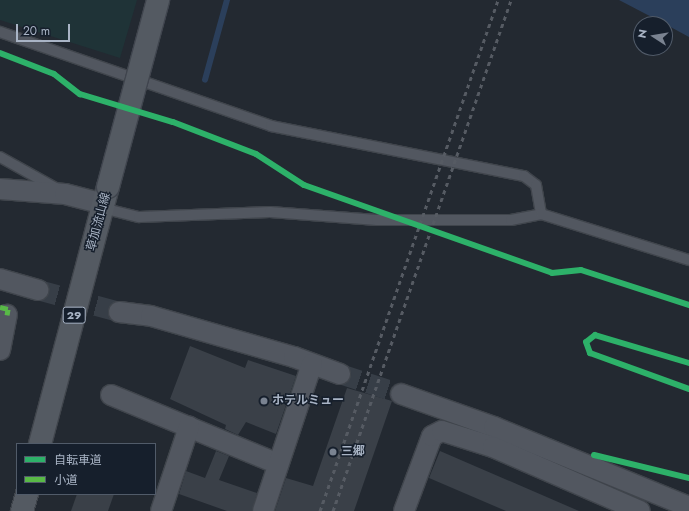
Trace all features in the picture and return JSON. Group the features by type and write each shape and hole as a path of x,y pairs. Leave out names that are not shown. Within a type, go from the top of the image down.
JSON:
{"main road":[{"name":"草加流山線","path":"40,443 158,0"},
{"path":"22,511 26,495"}],"street":[{"path":"0,189 65,194 105,200"},
{"path":"0,279 38,290"},
{"path":"119,312 151,316 312,364 340,374"},
{"path":"0,350 7,315"},
{"path":"263,511 312,364"},
{"path":"401,394 494,427 689,507"},
{"path":"111,395 278,464"},
{"path":"161,511 190,427"},
{"path":"404,511 432,436 442,431 493,447 613,506 640,511"}],"lane":[{"path":"0,32 271,126 524,176 536,185 541,214"},
{"path":"0,157 65,194"},
{"path":"105,200 139,217 270,212 377,220 511,220 541,214 689,260"}],"green space":[{"path":"0,0 137,0 120,58 0,20"}],"water":[{"path":"619,0 689,0 689,37 673,28 673,16 650,16"}],"building":[{"path":"190,346 245,368 248,360 296,376 276,434 246,422 238,435 225,429 226,425 170,399"},
{"path":"347,388 392,401 354,511 275,511 286,478 313,486"},
{"path":"216,451 229,456 219,480 257,493 252,511 227,511 179,494 186,471 205,478"},
{"path":"440,451 579,511 506,511 429,478"},
{"path":"77,495 114,495 108,511 71,511"}],"waterway":[{"path":"205,80 227,0"}],"tunnel":[{"path":"38,290 119,312"},
{"path":"340,374 401,394"}],"railway":[{"path":"320,511 498,0"},
{"path":"333,511 511,0"}],"marked path":[{"path":"0,307 8,309 7,315"}],"cycle path":[{"path":"0,53 54,74 80,94 173,122 256,154 304,185 552,273 581,270 689,305"},
{"path":"689,363 595,335 586,342 590,353 689,389"},
{"path":"594,455 689,478"}],"place":[{"name":"ホテルミュー","path":"264,401"},
{"name":"三郷","path":"333,452"}]}
